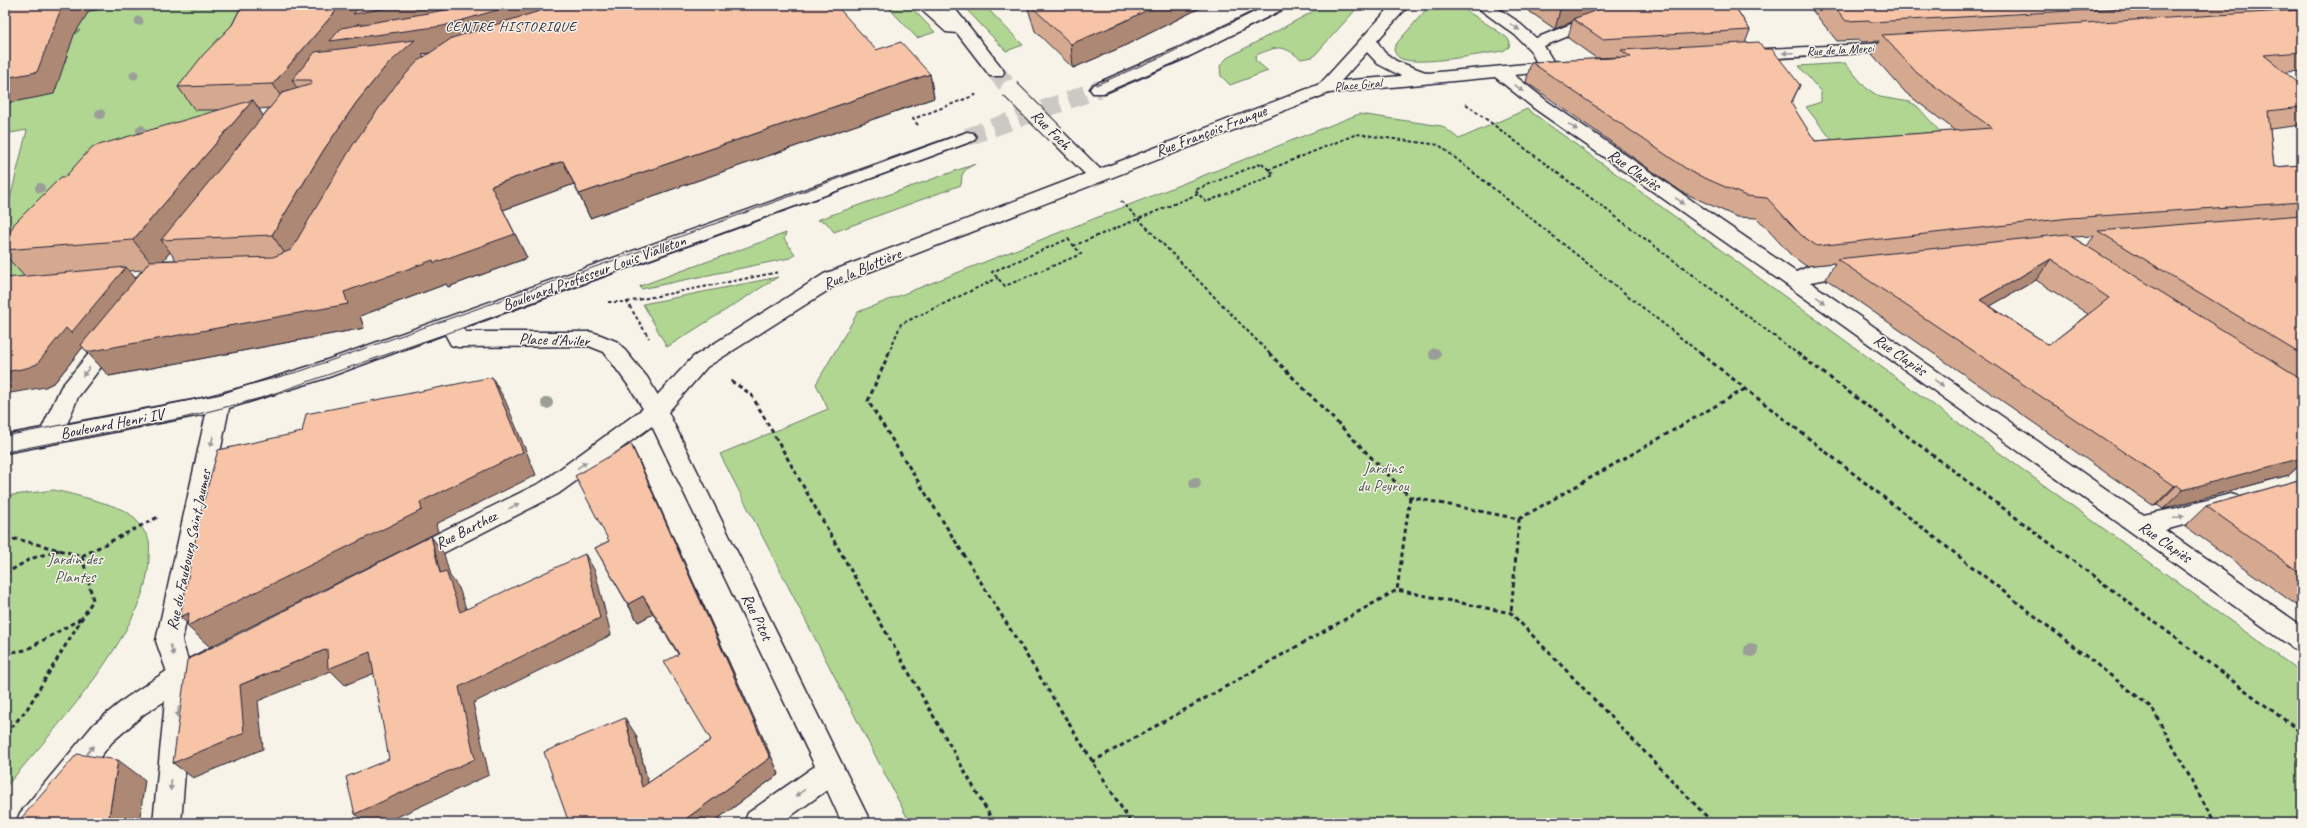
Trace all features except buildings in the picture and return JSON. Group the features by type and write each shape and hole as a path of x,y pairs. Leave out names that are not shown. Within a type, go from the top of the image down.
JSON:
{"street":[{"name":"Rue Foch","path":"924,5 979,53"},
{"name":"Rue Foch","path":"944,5 979,53 1004,82 1097,176"},
{"path":"1100,89 1188,50 1280,5"},
{"name":"Place Giral","path":"1326,88 1401,5"},
{"path":"1482,5 1524,33 1535,44 1548,67"},
{"path":"1535,44 1594,21"},
{"name":"Place Giral","path":"1369,41 1373,52 1380,60 1408,73 1430,78"},
{"name":"Rue de la Merci","path":"1732,56 1922,46"},
{"path":"1498,71 1570,65"},
{"name":"Place Giral","path":"1326,88 1498,71"},
{"name":"Rue Clapiès","path":"1498,71 1541,105 1795,281 2302,640"},
{"name":"Rue François Franque","path":"1097,176 1326,88"},
{"name":"Boulevard Professeur Louis Vialleton","path":"219,403 318,372 787,204 967,137"},
{"name":"Rue la Blottière","path":"656,411 700,362 831,279 1097,176"},
{"path":"1795,281 1810,272 1882,265"},
{"path":"50,436 69,393 128,319"},
{"name":"Place d'Aviler","path":"451,324 458,340 591,339 611,347 639,383 656,411"},
{"name":"Boulevard Henri IV","path":"5,444 219,403"},
{"name":"Rue du Faubourg Saint Jaumes","path":"180,676 169,641 219,403"},
{"name":"Rue Barthez","path":"389,569 550,488 656,411"},
{"name":"Rue Pitot","path":"656,411 857,823"},
{"path":"2140,524 2177,518 2250,497"},
{"path":"30,823 103,734 135,706 180,676 235,647"},
{"path":"167,823 180,676"},
{"path":"758,823 832,770"}],"path":[{"path":"913,119 1004,82"},
{"path":"1475,110 2302,732"},
{"path":"1268,170 1357,134 1438,146 2152,708 2215,823"},
{"path":"1262,163 1274,175 1206,202 1198,194 1194,190 1262,163"},
{"path":"1073,246 1198,194"},
{"path":"1119,198 1410,497 1519,519 1745,389"},
{"path":"1068,239 1073,246 1081,254 1005,286 992,272 1068,239"},
{"path":"627,302 810,266 831,279"},
{"path":"998,278 901,324 868,401 1131,823"},
{"path":"751,394 994,823"},
{"path":"5,541 17,538 82,556 200,496"},
{"path":"1397,590 1410,497"},
{"path":"1512,613 1519,519"},
{"path":"5,574 30,559 60,550"},
{"path":"5,735 27,709 93,600 82,556"},
{"path":"1092,762 1397,590 1512,613 1713,823"},
{"path":"5,653 26,650 83,617"}],"green space":[{"path":"106,5 273,5 221,109 29,277 5,282 5,219 27,130 5,134 5,89 80,30 5,42 5,22 102,9"},
{"path":"886,5 909,5 935,32 917,38"},
{"path":"984,5 1023,45 1006,51 966,9"},
{"path":"1325,5 1360,5 1313,57 1301,59 1289,51 1275,48 1256,55 1255,60 1268,71 1230,85 1221,76 1220,66 1227,58"},
{"path":"1430,5 1458,5 1505,36 1510,41 1509,47 1503,51 1437,60 1411,61 1400,58 1396,55 1394,49 1397,43"},
{"path":"1845,63 1866,88 1880,97 1910,102 1917,106 1943,135 1835,144 1806,107 1821,102 1821,92 1799,66"},
{"name":"Jardins du Peyrou","path":"1527,109 2302,673 2302,823 910,823 720,454 828,409 816,384 858,312 1359,114 1442,126 1459,139"},
{"path":"975,164 966,169 962,175 961,185 834,232 826,222 817,220"},
{"path":"786,233 784,239 795,254 790,258 641,289 640,286"},
{"path":"778,277 667,347 643,304"},
{"name":"Jardin des Plantes","path":"54,490 117,507 131,515 149,540 149,558 144,587 133,617 115,648 71,710 5,788 5,496"}],"tunnel":[{"path":"996,72 1006,84"},
{"path":"967,137 1099,89"}],"tram line":[{"path":"1096,85 1170,53 1268,5"},
{"path":"1104,93 1198,53 1292,5"},
{"path":"5,436 191,400 301,371 657,245 963,133"},
{"path":"5,452 183,418 261,398 454,331 972,142"}],"district":[{"name":"CENTRE HISTORIQUE","path":"511,26"}]}
